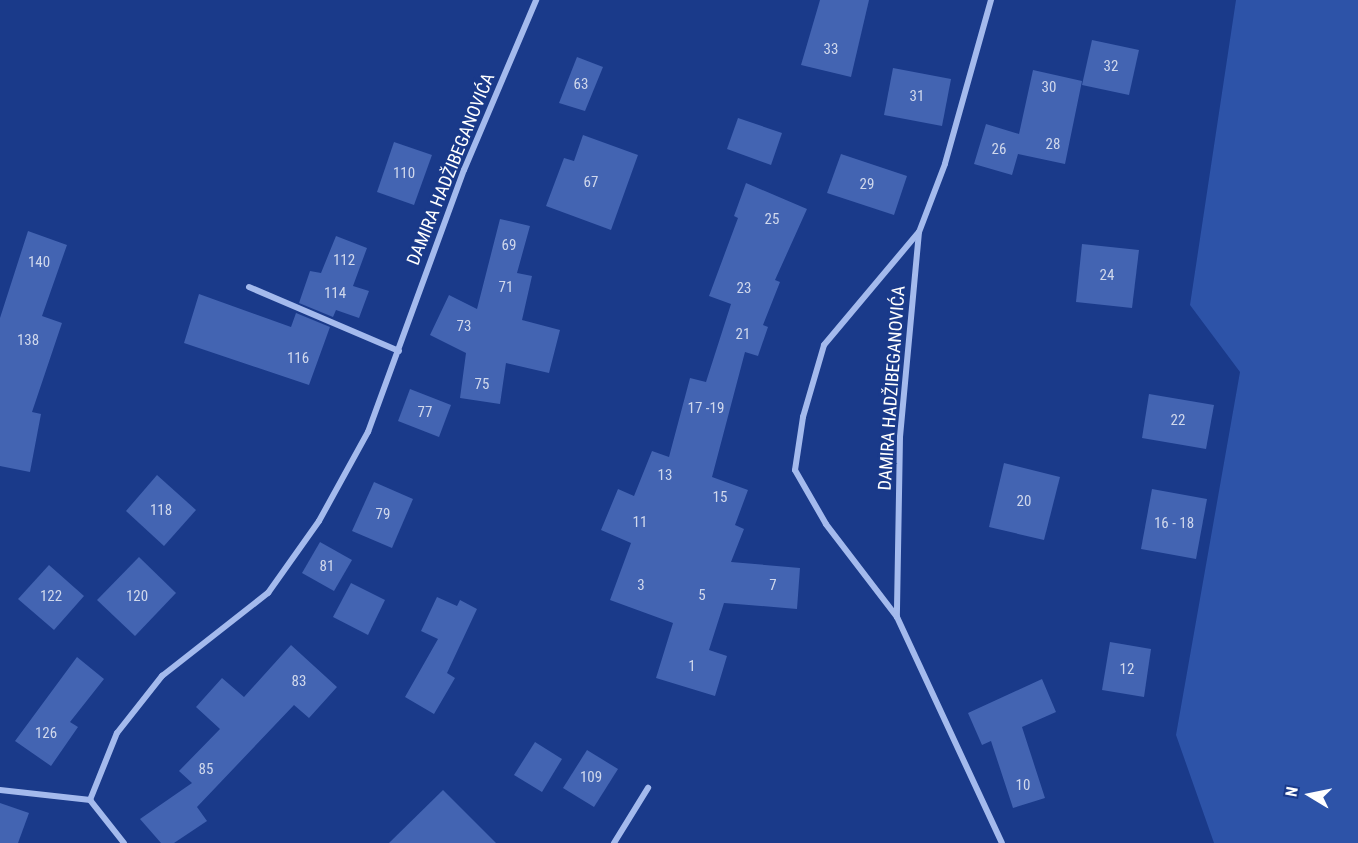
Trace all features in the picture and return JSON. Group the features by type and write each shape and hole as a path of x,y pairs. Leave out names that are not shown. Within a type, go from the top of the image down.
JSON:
{"street":[{"name":"DAMIRA HADŽIBEGANOVIĆA","path":"90,800 117,734 162,676 268,593 319,521 368,432 464,170 536,0"},
{"name":"DAMIRA HADŽIBEGANOVIĆA","path":"897,617 900,437 919,232 945,164 991,0"},
{"name":"DAMIRA HADŽIBEGANOVIĆA","path":"919,232 824,345 803,417 795,470 826,524 897,617 1002,843"},
{"path":"249,287 399,351"},
{"path":"614,843 648,788"},
{"path":"0,790 90,800 124,843"}],"shaded area":[{"path":"1236,0 1358,0 1358,843 1214,843 1176,735 1240,372 1190,305"}],"building":[{"path":"820,0 869,0 851,77 801,65"},
{"path":"1092,40 1139,50 1129,95 1082,85"},
{"path":"577,57 603,67 585,111 559,103"},
{"path":"893,68 951,79 942,126 884,115"},
{"path":"1033,70 1082,81 1065,164 1018,154 1012,175 974,164 986,124 1019,134"},
{"path":"738,118 782,133 771,165 727,149"},
{"path":"583,135 638,155 611,230 546,206 564,158 574,161"},
{"path":"394,142 432,155 414,205 377,192"},
{"path":"841,154 907,176 894,215 827,193"},
{"path":"746,183 807,209 775,280 780,282 763,325 768,327 758,356 745,352 712,477 748,490 735,525 744,529 731,562 800,568 797,609 724,603 709,650 727,656 715,696 656,678 673,623 610,600 631,543 601,530 618,489 634,496 652,451 669,457 690,378 706,382 731,304 709,296 738,218 734,216"},
{"path":"500,219 530,226 517,273 532,276 522,320 560,330 549,373 506,363 500,404 460,398 466,353 430,335 449,295 477,309"},
{"path":"28,231 67,245 42,316 62,323 32,412 41,414 30,472 0,466 0,318"},
{"path":"336,236 367,248 353,286 369,291 359,318 336,310 333,317 299,303 310,271 321,273"},
{"path":"1082,244 1139,250 1132,308 1076,302"},
{"path":"199,294 291,327 296,313 330,327 309,385 184,343"},
{"path":"410,389 451,405 439,437 398,421"},
{"path":"1149,394 1214,405 1206,449 1142,438"},
{"path":"1004,463 1060,477 1044,540 989,527"},
{"path":"157,475 196,510 164,546 126,511"},
{"path":"374,482 413,499 392,548 352,531"},
{"path":"1152,489 1207,499 1196,559 1141,549"},
{"path":"320,542 352,560 334,591 302,573"},
{"path":"139,557 176,593 135,636 97,600"},
{"path":"49,565 84,596 54,630 18,599"},
{"path":"351,583 385,600 368,635 333,617"},
{"path":"437,597 457,606 460,600 477,609 447,673 455,678 434,714 405,697 438,639 421,631"},
{"path":"1110,642 1151,649 1144,697 1102,690"},
{"path":"291,645 337,687 309,718 294,705 197,807 207,821 174,843 161,843 140,819 192,783 179,771 220,729 196,707 222,678 244,697"},
{"path":"77,657 104,679 70,722 78,727 51,766 15,741"},
{"path":"1042,679 1056,712 1022,727 1045,798 1013,808 991,741 982,745 968,713"},
{"path":"535,742 562,759 542,792 514,775"},
{"path":"587,750 618,769 594,807 563,788"},
{"path":"443,790 496,843 389,843"},
{"path":"0,803 29,813 18,843 0,843"}]}
